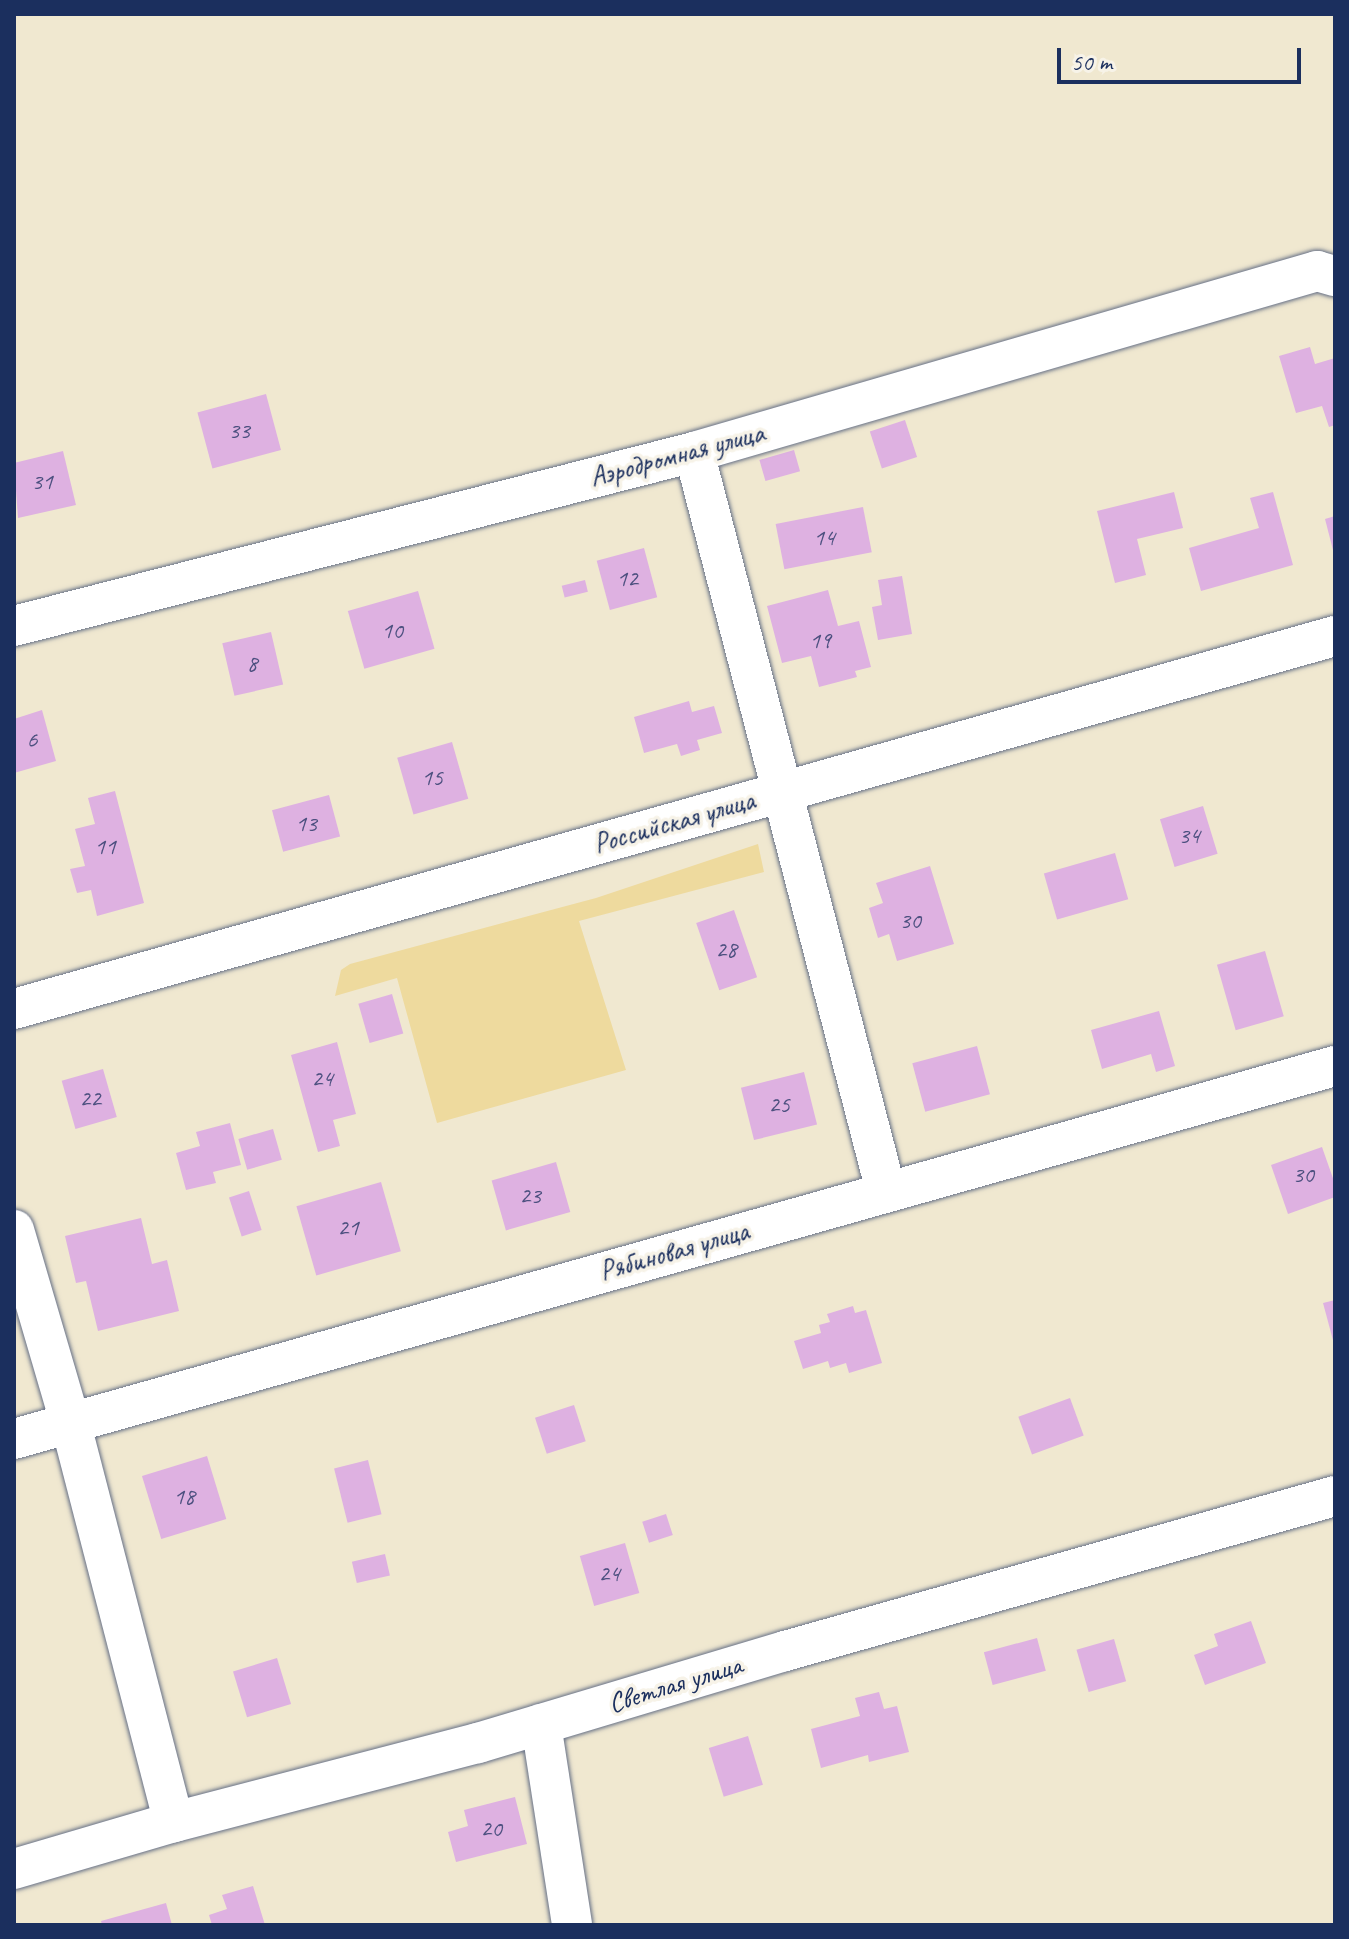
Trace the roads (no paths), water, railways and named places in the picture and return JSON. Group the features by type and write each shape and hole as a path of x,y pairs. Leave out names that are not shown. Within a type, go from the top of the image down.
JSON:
{"street":[{"name":"Аэродромная улица","path":"14,626 694,452 1317,271 1335,276"},
{"path":"694,452 886,1191"},
{"name":"Российская улица","path":"14,1009 1335,636"},
{"name":"Рябиновая улица","path":"14,1439 1335,1066"},
{"path":"14,1230 70,1421 174,1822"},
{"name":"Светлая улица","path":"14,1869 174,1822 541,1724 1335,1496"},
{"path":"541,1724 572,1925"}]}
